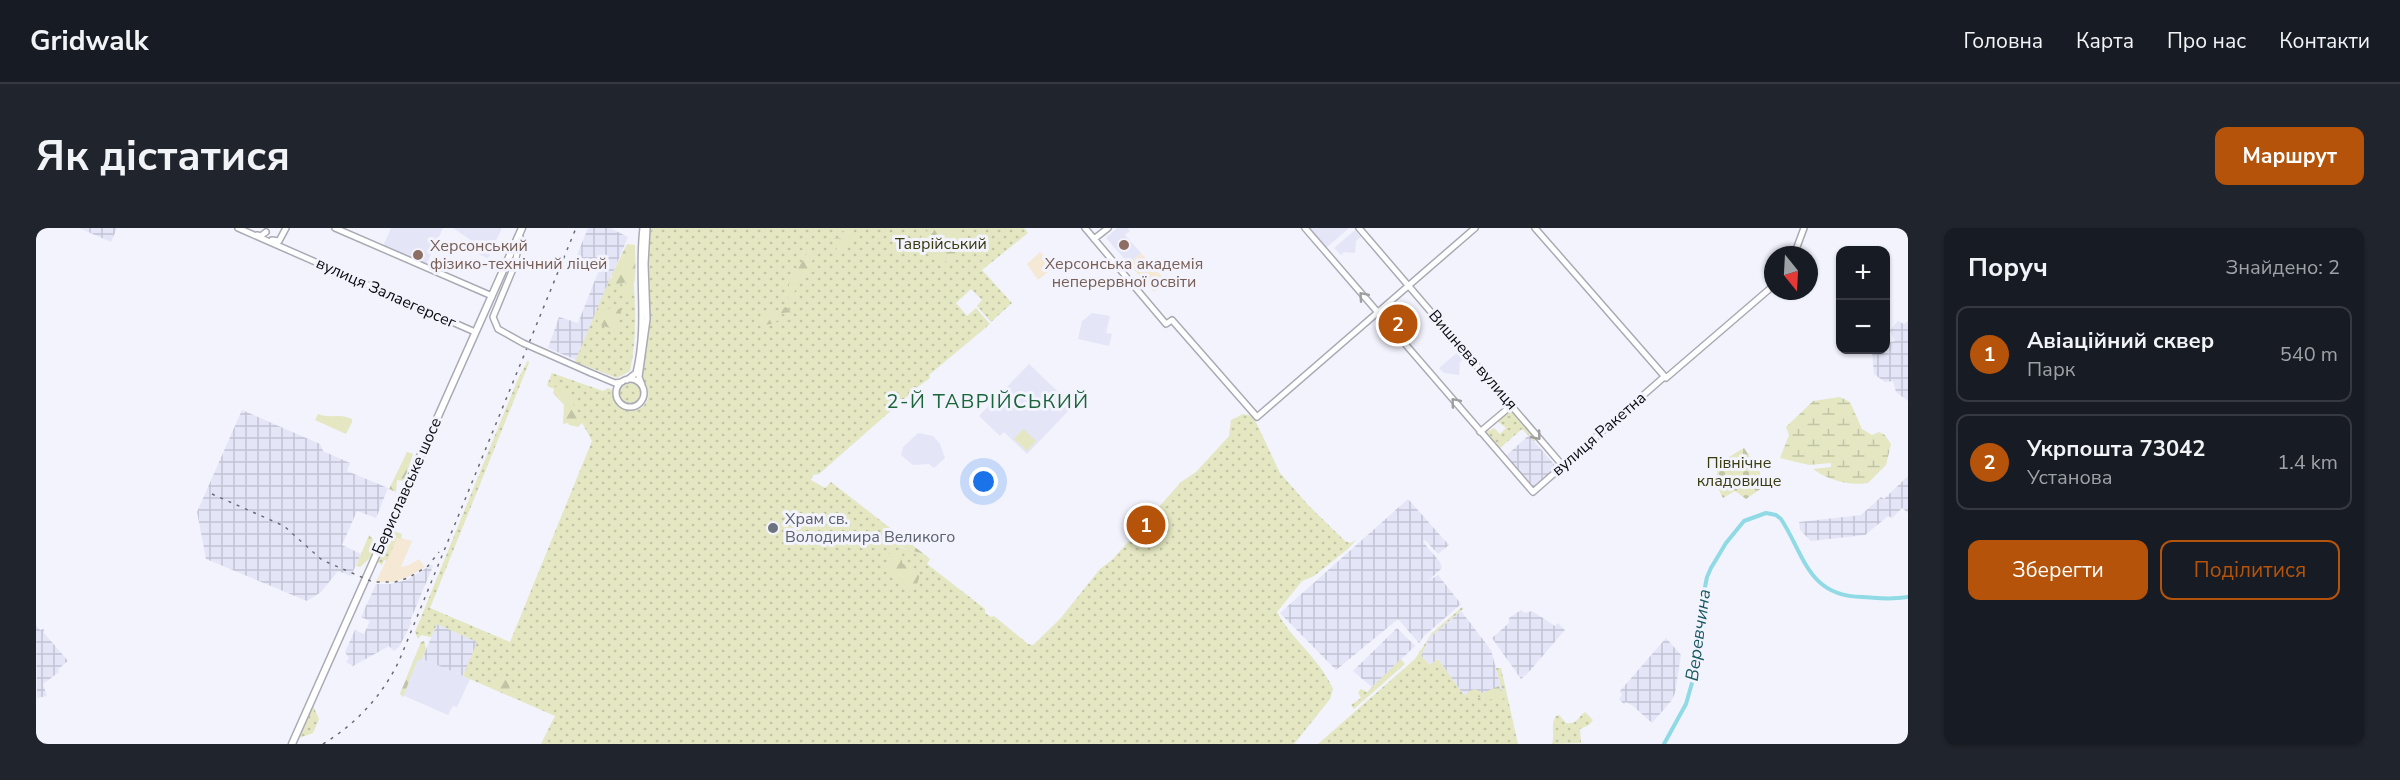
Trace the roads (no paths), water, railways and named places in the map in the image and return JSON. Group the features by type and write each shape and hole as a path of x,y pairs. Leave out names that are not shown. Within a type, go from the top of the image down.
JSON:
{"main road":[{"name":"Бериславське шосе","path":"292,744 521,230"}],"street":[{"path":"238,228 266,236 276,242 286,228"},
{"path":"335,228 492,296"},
{"path":"616,393 625,381 636,373 641,342 643,306 641,258 645,228"},
{"path":"601,378 616,393 622,405 636,406 643,400 639,377 647,325 645,228"},
{"path":"1085,228 1166,324 1172,320 1257,417 1476,228"},
{"path":"1094,240 1108,228"},
{"path":"1305,228 1480,432 1512,405"},
{"name":"Вишнева вулиця","path":"1359,228 1563,466"},
{"path":"1535,228 1665,377"},
{"path":"1798,246 1804,228"},
{"path":"521,230 515,264 493,313 493,320 498,329 601,378 615,383 635,380 642,385"},
{"name":"вулиця Залаегерсег","path":"266,236 297,254 475,332"},
{"path":"282,236 284,246 297,254"},
{"path":"499,281 502,279 506,284"},
{"name":"вулиця Ракетна","path":"1480,432 1533,492 1764,294"}],"waterway":[{"name":"Веревчина","path":"1664,744 1686,704 1694,676 1703,625 1701,607 1707,577 1726,543 1744,521 1766,513 1776,515 1781,519 1810,572 1830,590 1844,595 1862,597 1889,599 1908,597"}],"railway":[{"path":"323,744 346,728 367,708 385,686 399,661 576,228"},
{"path":"212,494 284,526 322,560 373,582 395,582 408,578 428,566 439,552"}],"place":[{"name":"Херсонська академія неперервної освіти","path":"1124,245"},
{"name":"Херсонський фізико-технічний ліцей","path":"418,255"},
{"name":"Укрпошта 73042","path":"1398,324"},
{"name":"Авіаційний сквер","path":"1146,525"},
{"name":"Храм св. Володимира Великого","path":"773,528"}],"district":[{"name":"2-Й ТАВРІЙСЬКИЙ","path":"988,401"}],"park label":[{"name":"Таврійський","path":"941,244"},
{"name":"Північне кладовище","path":"1739,472"}]}
